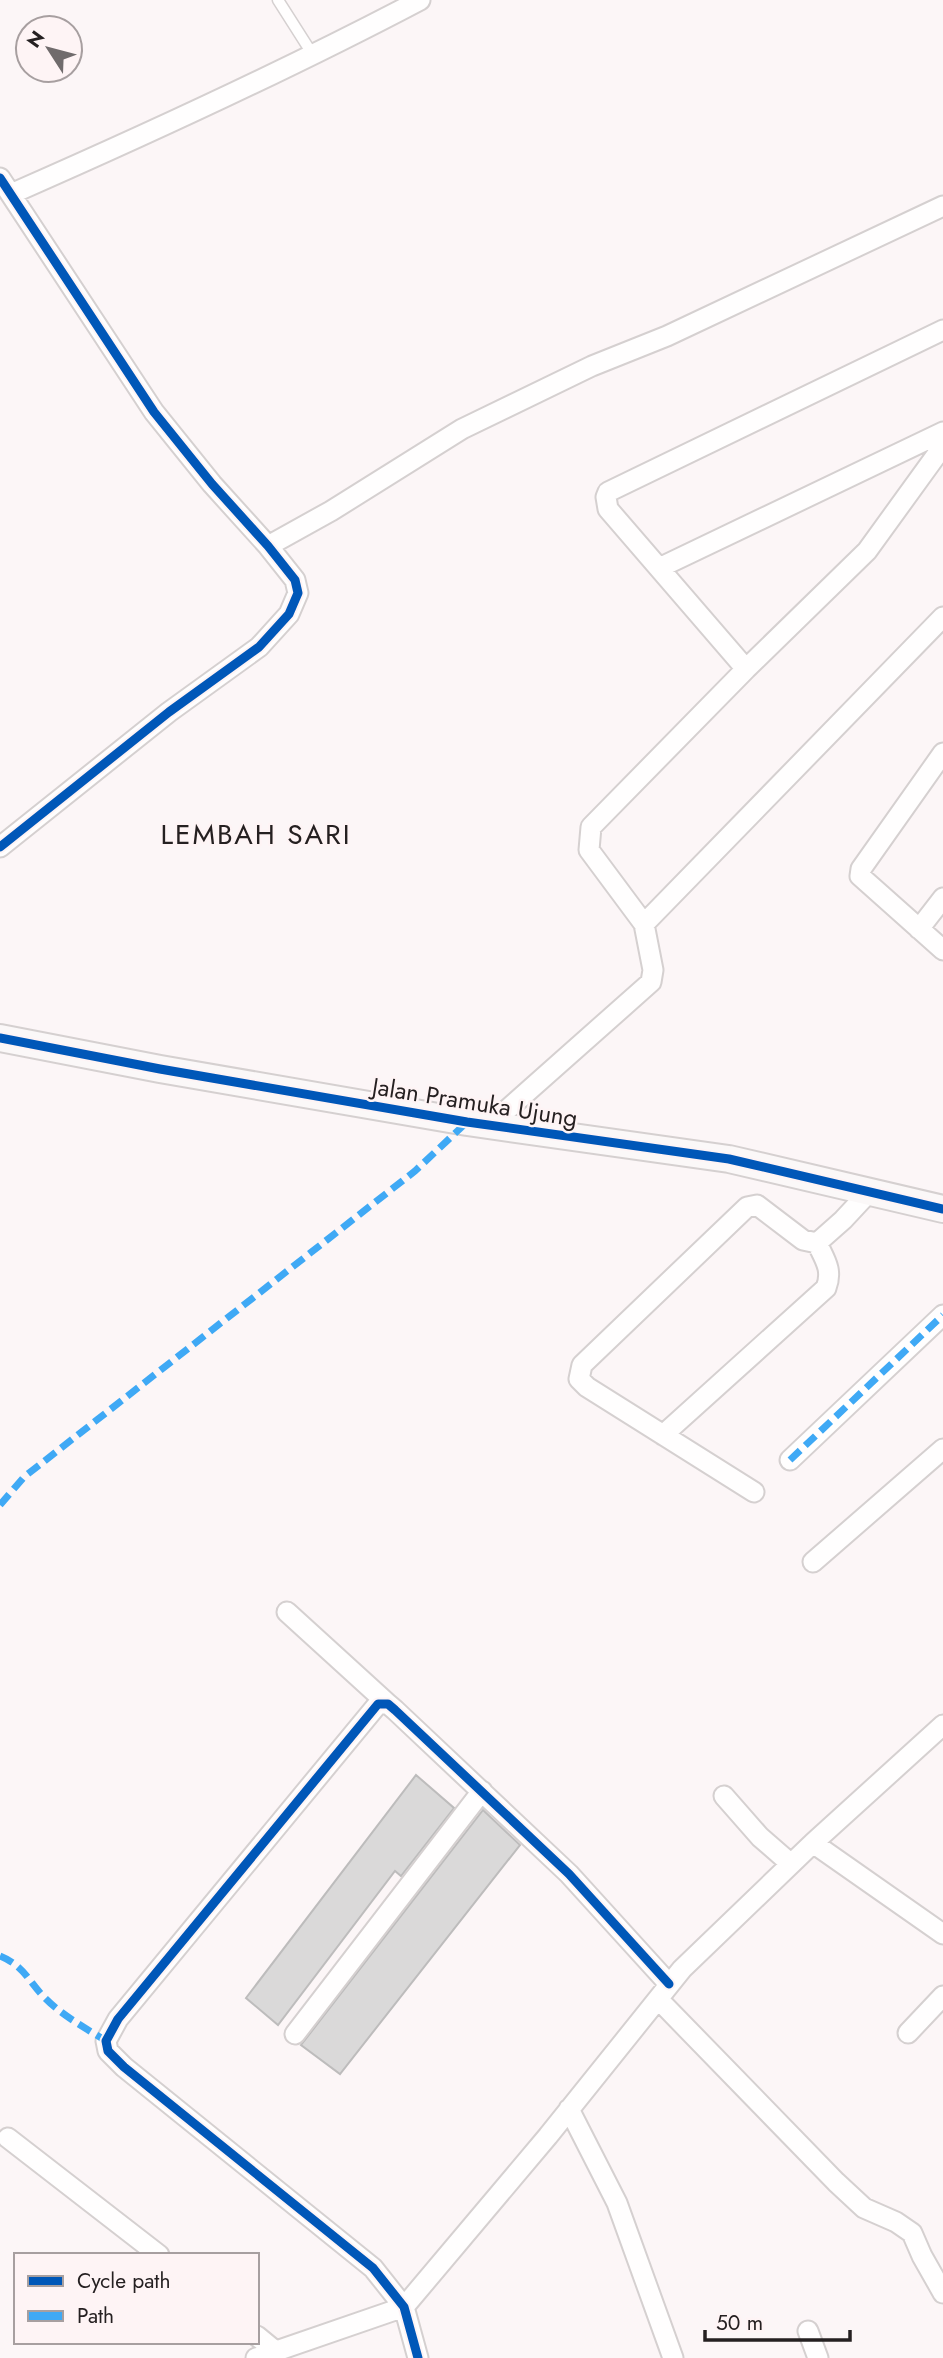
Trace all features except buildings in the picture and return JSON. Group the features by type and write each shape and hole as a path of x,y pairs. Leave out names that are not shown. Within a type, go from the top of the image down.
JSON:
{"street":[{"path":"0,847 169,712 259,647 289,614 298,593 295,580 268,546 154,412 6,186 185,117 420,0"},
{"path":"268,546 331,511 461,429 592,366 667,336 943,206"},
{"path":"746,668 608,509 608,492 943,330"},
{"path":"659,568 943,432"},
{"path":"491,1124 651,982 653,970 644,924 589,850 592,827 746,668 867,551 943,446"},
{"path":"644,924 943,617"},
{"path":"943,754 861,869 860,876 943,950"},
{"path":"919,929 943,898"},
{"name":"Jalan Pramuka Ujung","path":"0,1038 160,1069 491,1124 729,1159 941,1205"},
{"path":"817,1243 844,1220 870,1191"},
{"path":"754,1492 587,1387 579,1378 582,1365 747,1207 757,1205 803,1240 817,1243"},
{"path":"663,1435 826,1288 830,1277 829,1268 817,1243"},
{"path":"790,1460 943,1315"},
{"path":"813,1562 943,1449"},
{"path":"286,1612 569,1874 664,1992 854,2200 912,2233 943,2292"},
{"path":"388,1704 377,1704 118,2019 106,2041 108,2050 124,2067 373,2269 404,2307 418,2358"},
{"path":"265,2354 404,2307 682,1969 813,1843 943,1725"},
{"path":"295,2034 482,1791"},
{"path":"723,1797 760,1837 791,1864"},
{"path":"813,1843 943,1934"},
{"path":"908,2033 943,1996"},
{"path":"569,2109 617,2203 673,2358"},
{"path":"8,2138 156,2253"},
{"path":"807,2331 818,2358"}],"lane":[{"path":"278,0 313,55"}],"marked path":[{"path":"0,1505 24,1477 415,1171 467,1122"},
{"path":"790,1460 943,1315"},
{"path":"0,1956 20,1969 57,2009 106,2041"}],"cycle path":[{"path":"0,178 154,412 212,484 268,546 295,580 298,593 289,614 259,647 169,712 0,847"},
{"path":"0,1038 160,1069 467,1122 729,1159 943,1209"},
{"path":"418,2358 404,2307 373,2268 124,2067 108,2051 106,2041 118,2019 378,1704 388,1704 395,1710 569,1874 669,1984"}],"district":[{"name":"LEMBAH SARI","path":"256,834"}]}
